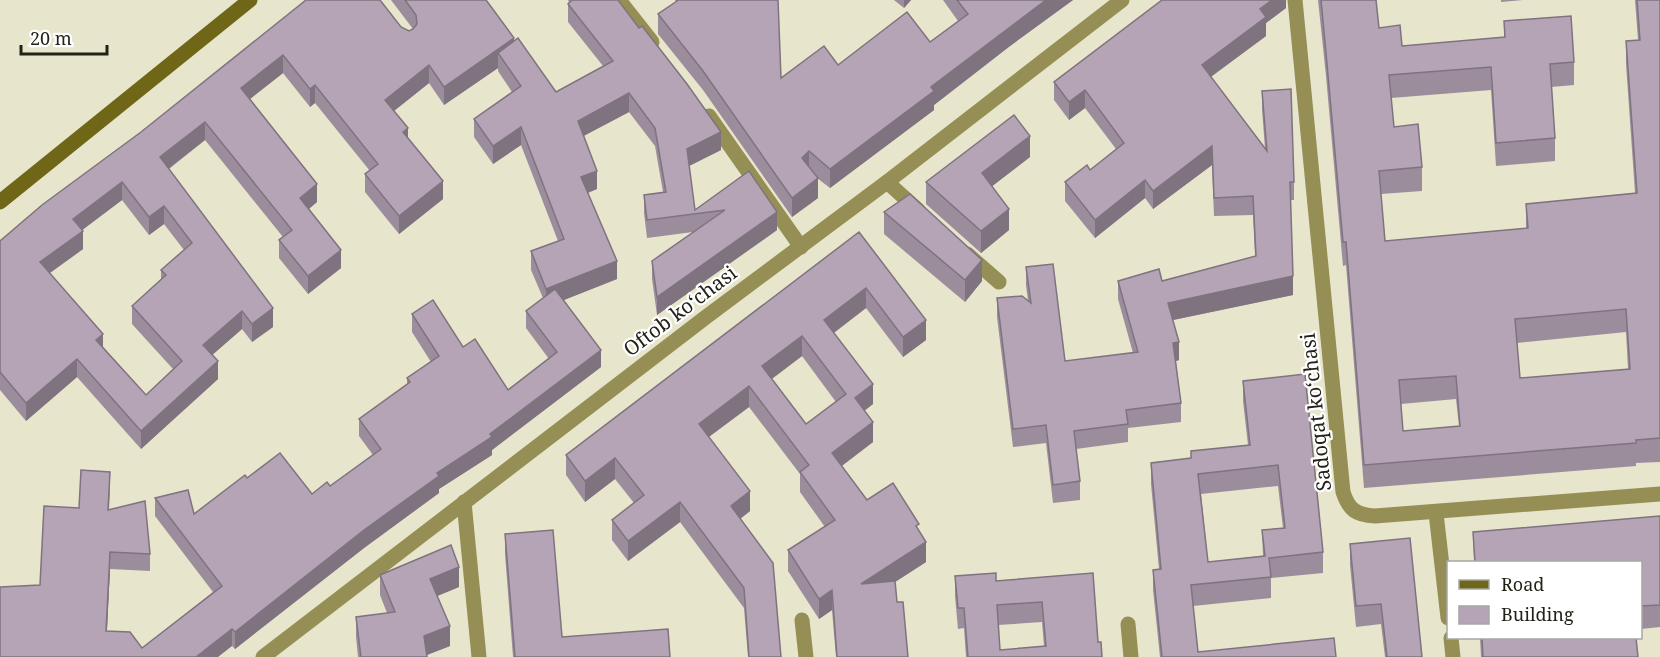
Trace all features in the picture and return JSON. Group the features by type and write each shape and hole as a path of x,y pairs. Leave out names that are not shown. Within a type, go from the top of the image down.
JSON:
{"street":[{"path":"0,202 250,0"},
{"path":"619,0 660,52"},
{"name":"Oftob koʻchasi","path":"263,657 1122,0"},
{"name":"Sadoqat koʻchasi","path":"1295,0 1343,492 1347,504 1353,511 1363,515 1436,513 1660,494"},
{"path":"701,106 801,247"},
{"path":"887,182 930,221"},
{"path":"956,244 999,282"},
{"path":"464,502 478,657"},
{"path":"1436,513 1447,602"},
{"path":"802,620 806,657"},
{"path":"1128,624 1131,657"},
{"path":"1451,639 1453,657"}],"building":[{"path":"306,0 380,0 401,27 409,31 417,24 416,15 405,0 486,0 514,38 444,87 429,65 385,100 408,128 403,132 443,181 399,216 365,174 378,164 315,85 310,89 283,55 241,88 317,184 300,198 341,250 308,276 279,240 292,230 205,122 160,157 273,308 252,324 242,311 203,345 218,361 141,431 77,359 26,403 0,372 0,241 42,205 141,132","holes":["122,182 149,217 164,206 192,243 161,270 166,275 132,306 182,361 146,395 96,340 103,334 40,262 83,231 73,219"]},
{"path":"572,0 618,0 639,28 642,26 721,132 687,149 695,210 749,171 777,212 657,297 652,261 725,210 647,220 644,195 666,192 655,128 629,93 578,121 597,171 581,177 617,261 546,289 531,251 564,239 521,127 493,146 474,119 521,86 498,53 518,38 556,92 613,61 568,4"},
{"path":"676,0 778,0 781,78 824,46 838,65 907,12 930,42 968,14 957,0 1046,0 931,87 934,91 830,169 809,151 802,158 818,178 792,198 703,71 658,14"},
{"path":"1162,0 1272,0 1260,9 1266,17 1202,65 1267,151 1262,91 1291,89 1294,182 1290,182 1293,276 1168,303 1179,342 1173,343 1181,403 1126,410 1128,424 1074,431 1080,481 1053,485 1046,425 1013,429 997,298 1022,296 1031,303 1026,267 1053,264 1065,361 1138,352 1118,281 1159,269 1162,281 1256,256 1253,196 1214,198 1212,146 1153,191 1145,180 1095,220 1065,182 1087,165 1090,170 1124,143 1085,90 1069,102 1054,82"},
{"path":"1321,0 1376,0 1379,28 1400,25 1402,46 1505,37 1504,21 1571,16 1574,62 1550,64 1555,138 1496,143 1491,67 1389,75 1394,127 1418,124 1422,167 1379,171 1385,241 1528,228 1526,204 1637,193 1626,41 1640,40 1637,0 1660,0 1660,438 1636,440 1636,443 1364,465 1346,242 1343,242","holes":["1626,309 1630,369 1520,378 1515,319","1456,376 1460,426 1403,431 1399,380"]},
{"path":"1014,115 1030,136 982,173 1009,209 981,231 926,182"},
{"path":"910,194 982,260 965,280 884,212"},
{"path":"859,232 926,320 903,337 866,288 824,320 873,384 855,398 873,422 832,453 867,500 893,483 919,524 916,526 926,542 861,584 895,581 897,602 903,602 908,657 837,657 832,590 819,599 788,550 835,520 800,472 809,465 749,386 699,424 750,491 731,506 773,563 781,657 749,657 744,588 680,502 628,541 612,520 644,495 615,458 585,481 566,455","holes":["802,336 846,394 806,424 762,366"]},
{"path":"555,289 601,350 490,434 492,437 437,473 439,476 364,530 235,632 232,629 196,657 0,657 0,587 40,585 44,506 79,508 81,470 110,472 108,510 145,501 150,554 110,552 106,631 130,632 142,648 222,586 155,498 188,490 194,514 245,475 247,478 280,453 312,494 327,482 330,486 381,449 359,419 410,382 407,378 439,356 412,314 433,300 463,347 475,339 508,390 557,352 526,311"},
{"path":"1305,374 1323,552 1269,558 1271,577 1191,585 1198,652 1334,638 1336,657 1162,657 1153,570 1161,569 1151,463 1191,458 1191,451 1250,445 1243,381","holes":["1278,465 1285,528 1262,530 1265,556 1208,562 1198,474"]},
{"path":"1660,516 1660,605 1642,606 1642,561 1475,561 1473,532"},
{"path":"553,530 562,637 668,629 670,657 515,657 505,534"},
{"path":"1410,538 1422,657 1387,657 1381,604 1356,606 1350,544"},
{"path":"451,545 459,567 430,579 450,626 424,636 427,657 361,657 356,617 395,612 380,575"},
{"path":"996,573 996,581 1093,573 1098,642 1101,642 1102,657 968,657 964,608 958,608 955,576","holes":["1042,602 1046,646 1000,650 997,605"]},
{"path":"1482,639 1636,639 1638,657 1483,657"}]}
